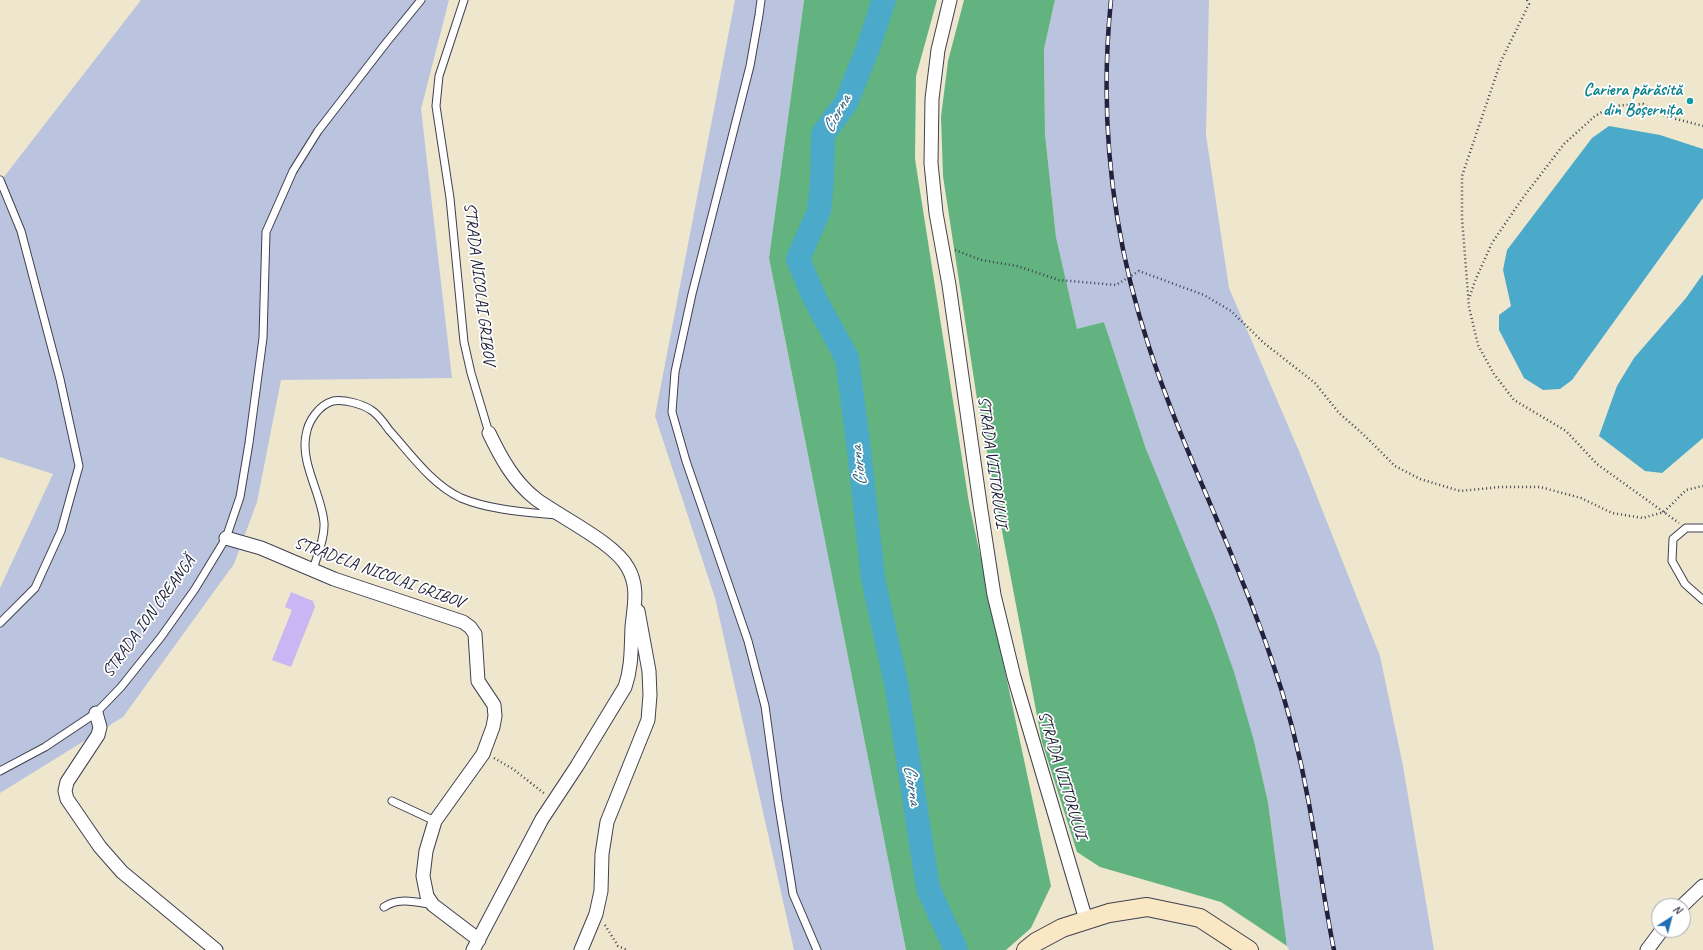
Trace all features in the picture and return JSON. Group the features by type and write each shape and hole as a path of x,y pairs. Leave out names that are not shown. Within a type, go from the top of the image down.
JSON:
{"main road":[{"path":"1026,950 1036,942 1062,928 1109,913 1147,907 1200,918 1249,950"}],"street":[{"name":"STRADA VIITORULUI","path":"950,0 938,50 932,99 931,164 936,214 949,285 994,595 1014,677 1086,920"},
{"name":"STRADA NICOLAI GRIBOV","path":"476,945 542,819 578,766 625,687 630,673 636,588 628,568 621,557 608,546 535,499 523,487 504,464 489,433"},
{"name":"STRADELA NICOLAI GRIBOV","path":"226,538 261,548 334,579 463,622 470,627 475,634 477,642 476,670 478,681 494,705 495,716 493,727 483,754 435,821 426,851 423,876 427,896 433,905 476,945"},
{"path":"581,950 593,921 601,891 603,843 607,822 648,720 650,671 635,600"},
{"path":"96,714 100,727 98,735 67,782 65,791 67,799 100,847 122,872 216,950"},
{"path":"1690,898 1703,886"},
{"path":"1647,950 1656,938"}],"lane":[{"name":"STRADA ION CREANGĂ","path":"0,771 46,747 96,714 121,688 161,637 195,589 226,538 240,497 263,338 266,232 293,171 318,131 386,42 421,0"},
{"name":"STRADA NICOLAI GRIBOV","path":"464,0 439,76 436,106 450,198 464,342 471,373 489,433"},
{"path":"761,0 760,15 750,66 692,294 675,372 672,412 686,461 748,641 765,706 793,894 817,950"},
{"path":"0,180 21,231 60,379 80,466 61,531 35,588 0,623"},
{"path":"313,570 322,540 324,524 306,455 305,435 312,417 333,401 355,402 372,410 429,474 445,488 461,498 484,505 514,511 560,516"},
{"path":"1703,528 1686,528 1673,539 1672,561 1685,584 1703,600"},
{"path":"392,801 435,821"},
{"path":"384,907 398,901 417,901 433,905"}],"path":[{"path":"1527,0 1529,4 1500,61 1462,176 1462,218 1469,307 1478,345 1494,374 1514,400 1566,431 1597,464 1686,528"},
{"path":"1469,298 1475,281 1496,237 1522,199 1564,144 1594,116 1613,106 1643,104 1665,116 1703,126"},
{"path":"941,245 980,260 1017,266 1059,280 1116,284 1139,271 1204,295 1231,310 1264,343 1315,383 1339,413 1363,434 1395,466 1420,479 1460,491 1500,487 1540,487 1581,498 1612,513 1643,518 1664,512 1686,490 1703,486"},
{"path":"483,754 513,768 553,801"},
{"path":"593,921 604,924 618,946 627,950"}],"shaded area":[{"path":"141,0 449,0 421,109 452,378 281,380 257,502 234,564 123,717 0,793 0,588 53,474 0,457 0,182"},
{"path":"735,0 804,0 769,258 906,950 794,950 715,598 655,416"},
{"path":"1055,0 1209,0 1206,135 1229,288 1299,451 1380,656 1403,766 1434,950 1289,950 1287,946 1268,802 1254,741 1146,449 1104,322 1077,330 1056,237 1045,134 1044,49"}],"green space":[{"path":"804,0 937,0 916,76 915,159 969,503 1051,886 1031,928 1006,950 906,950 769,258"},
{"path":"964,0 1055,0 1044,49 1045,134 1056,237 1077,329 1104,322 1146,449 1215,618 1234,672 1254,741 1268,802 1287,946 1221,902 1100,867 1077,852 1042,742 977,399 943,176 941,117 948,61"}],"water":[{"path":"1609,126 1660,135 1703,149 1703,198 1572,380 1560,389 1543,390 1524,378 1499,330 1499,315 1511,306 1503,270 1507,250 1592,138"},
{"path":"1703,274 1703,438 1662,473 1645,471 1599,436 1617,386 1634,358 1686,298"}],"building":[{"path":"291,592 313,601 315,607 291,667 272,660 292,610 285,607"}],"waterway":[{"name":"Ciorna","path":"884,0 868,48 846,103 823,134 822,182 819,211 798,259 814,297 847,358 873,578 897,688 928,888 956,950"}],"railway":[{"path":"1111,0 1108,44 1108,132 1118,219 1136,305 1149,347 1177,425 1256,616 1282,692 1305,785 1334,950"}],"place":[{"name":"Cariera părăsită din Boșernița","path":"1690,101"}]}
